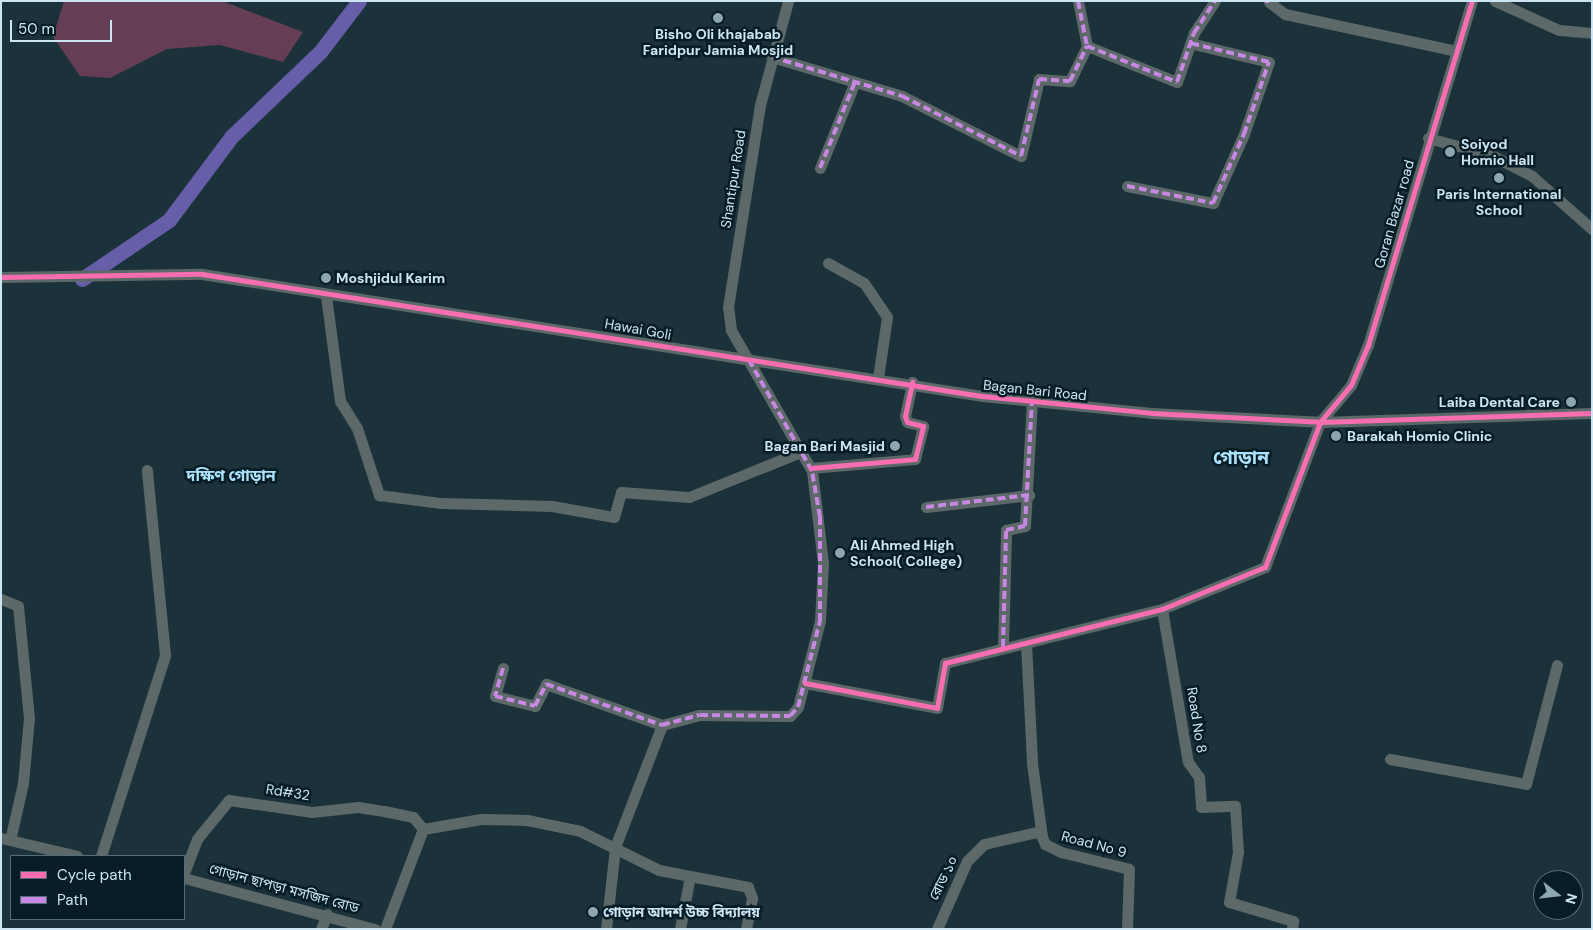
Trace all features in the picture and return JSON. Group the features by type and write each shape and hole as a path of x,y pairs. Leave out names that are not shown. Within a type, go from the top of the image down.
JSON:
{"street":[{"name":"Shantipur Road","path":"788,1 760,105 728,307 731,330 798,453 811,468"},
{"path":"772,57 902,96 1022,156 1039,79 1070,81 1087,46 1078,1"},
{"path":"1087,46 1177,82 1190,43 1215,1"},
{"path":"1268,1 1285,14 1456,51"},
{"name":"Goran Bazar road","path":"805,683 937,708 945,663 1003,647 1162,609 1266,567 1320,422 1351,385 1368,345 1428,138 1472,1"},
{"path":"1495,1 1559,30 1592,33"},
{"path":"1127,186 1213,204 1244,134 1269,62 1190,43"},
{"path":"820,168 855,82"},
{"path":"1428,138 1491,155 1532,176 1592,229"},
{"path":"828,263 864,283 887,317 878,378"},
{"name":"Hawai Goli","path":"1,277 162,272 202,274 326,296 522,323 749,360"},
{"path":"326,296 340,401 357,428 380,495 440,503 552,506 614,517 621,492 689,497 704,493 798,453"},
{"name":"Bagan Bari Road","path":"749,360 912,382 1032,401 1320,422 1592,413"},
{"path":"503,668 496,696 534,706 546,684 662,725 700,715 790,716 805,683 820,621 823,563 811,468 916,459 923,426 907,422 906,416 912,382"},
{"path":"1003,647 1006,530 1025,526 1029,495 1032,401"},
{"path":"102,855 165,655 147,470"},
{"path":"926,507 1029,495"},
{"path":"1,599 18,606 30,718 22,784 6,839 73,855"},
{"name":"Road No 8","path":"1162,609 1188,762 1199,777 1200,807 1235,806 1238,852 1229,902 1293,920 1292,929"},
{"path":"1026,643 1041,831"},
{"path":"1390,759 1526,784 1557,665"},
{"path":"606,929 614,847 662,725"},
{"name":"Rd#32","path":"185,871 197,839 228,800 312,812 358,807 413,817 423,829"},
{"path":"385,929 423,829 481,819 527,820 580,831 659,870 748,887 752,898 746,929"},
{"name":"Road No 9","path":"1041,831 1051,848 1129,869 1126,929"},
{"name":"রোড ১০","path":"937,929 967,861 984,844 1041,831"},
{"path":"680,929 690,876"},
{"name":"গোড়ান ছাপড়া মসজিদ রোড","path":"185,878 327,914 375,929"},
{"path":"321,929 327,914"}],"shaded area":[{"path":"64,1 222,1 303,32 283,62 220,45 167,49 110,78 80,76 53,37"}],"waterway":[{"path":"82,279 169,220 231,137 320,52 359,1"}],"marked path":[{"path":"1078,1 1087,46"},
{"path":"772,57 902,96 1021,156 1039,79 1070,81 1087,46 1177,82 1194,33 1215,1"},
{"path":"1127,186 1213,203 1244,134 1269,62 1190,43"},
{"path":"820,168 855,82"},
{"path":"503,668 495,696 535,706 546,684 662,725 700,715 790,716 798,707 820,621 820,517 812,471 749,360"},
{"path":"1003,647 1006,530 1025,526 1032,401"},
{"path":"926,507 1029,495"}],"cycle path":[{"path":"805,683 937,708 945,663 1162,609 1265,567 1320,422 1351,385 1368,345 1472,1"},
{"path":"1,277 202,274 982,396 1151,413 1320,422 1592,413"},
{"path":"811,468 915,459 923,426 907,422 905,416 912,382"}],"place":[{"name":"Bisho Oli khajabab Faridpur Jamia Mosjid","path":"718,18"},
{"name":"Soiyod Homio Hall","path":"1450,152"},
{"name":"Paris International School","path":"1499,178"},
{"name":"Moshjidul Karim","path":"326,278"},
{"name":"Laiba Dental Care","path":"1571,402"},
{"name":"Barakah Homio Clinic","path":"1336,436"},
{"name":"Bagan Bari Masjid","path":"895,446"},
{"name":"Ali Ahmed High School( College)","path":"840,553"},
{"name":"গোড়ান আদর্শ উচ্চ বিদ্যালয়","path":"593,912"}],"district":[{"name":"গোড়ান","path":"1241,458"},
{"name":"দক্ষিণ গোড়ান","path":"231,476"}]}
